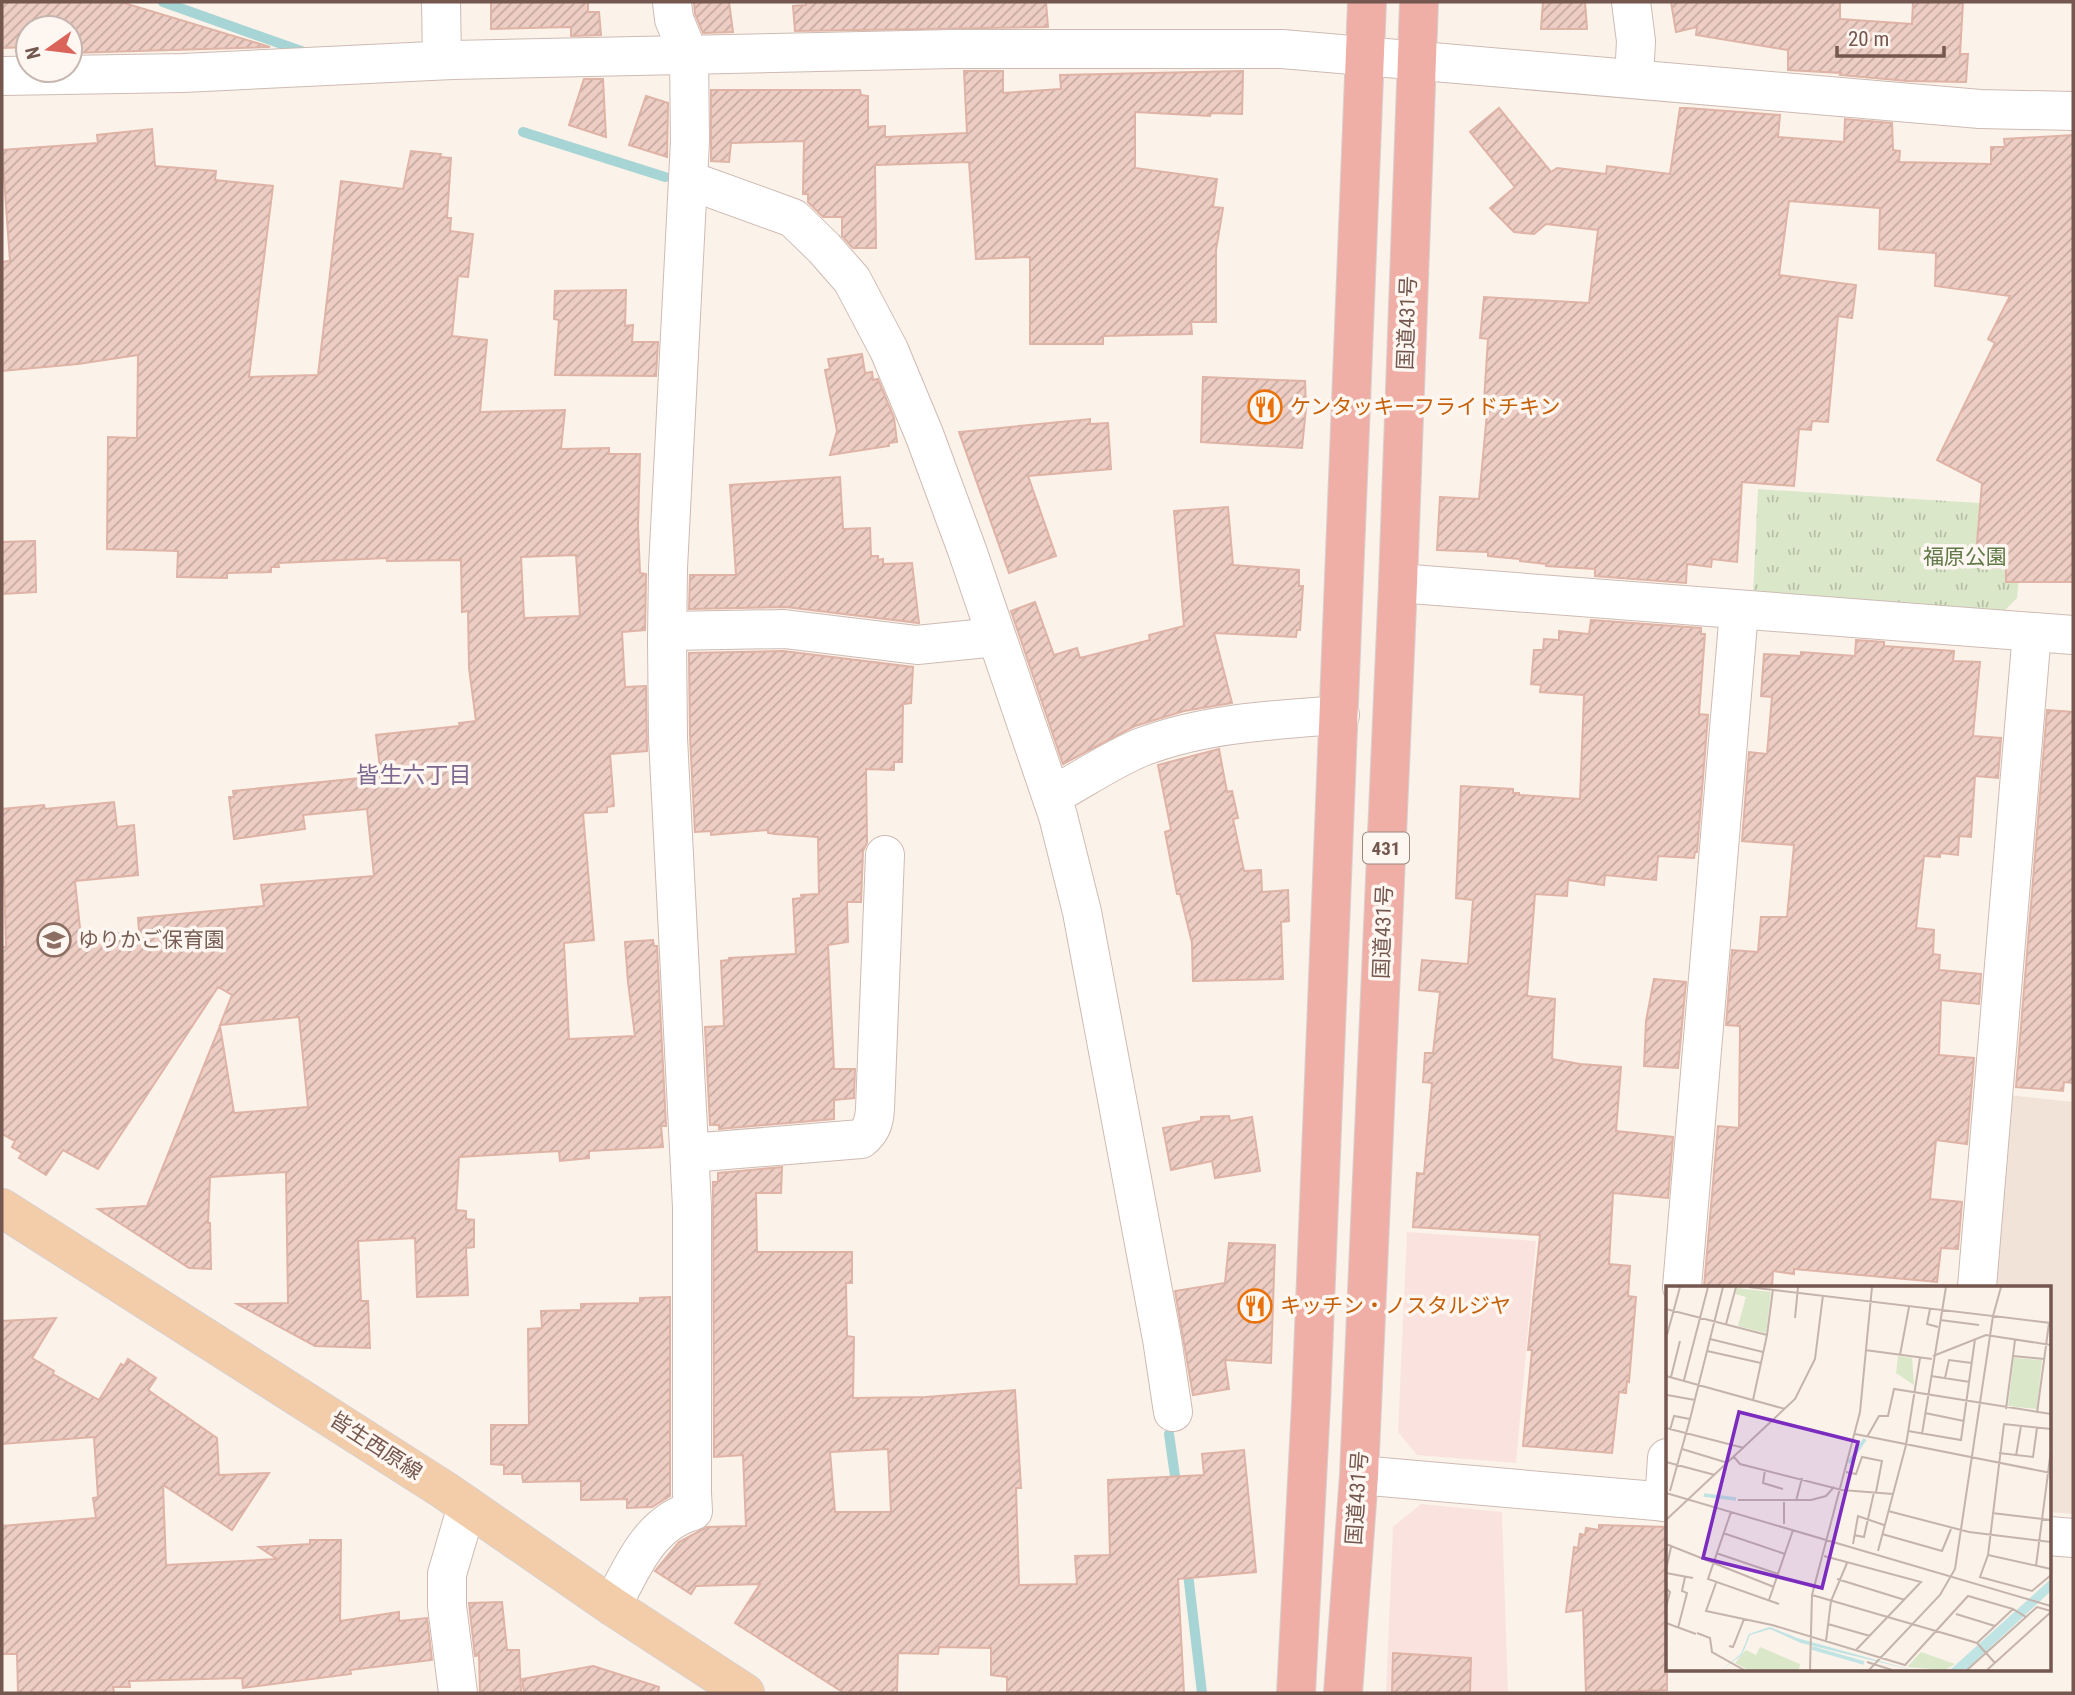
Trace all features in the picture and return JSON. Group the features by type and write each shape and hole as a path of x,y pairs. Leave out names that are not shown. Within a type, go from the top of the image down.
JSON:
{"highway":[{"name":"431","path":"1296,1693 1340,715 1367,2"},
{"name":"国道431号","path":"1343,1693 1359,1475 1398,583 1419,2"}],"main road":[{"name":"皆生西原線","path":"2,1208 467,1506 725,1688"}],"street":[{"path":"442,2 442,60"},
{"path":"612,1606 654,1534 679,1514 694,1511 692,1207 669,750 668,631 668,568 688,180 689,56 674,19 671,2"},
{"path":"1631,2 1636,41 1634,79"},
{"path":"2,76 183,73 442,60 952,49 1282,49 1980,109 2073,111"},
{"path":"688,180 793,218 852,280 890,350 924,434 1052,796 1082,912 1162,1339 1173,1412"},
{"path":"1398,583 2073,635"},
{"path":"1682,1286 1739,611"},
{"path":"668,631 784,629 917,645 996,637"},
{"path":"1977,1286 2032,632"},
{"path":"1052,796 1141,747 1184,735 1263,721 1340,715"},
{"path":"690,1153 861,1139 868,1133 874,1123 875,1109 885,855"},
{"path":"1359,1475 1665,1502 1666,1480"},
{"path":"458,1693 447,1606 447,1574 467,1506"},
{"path":"2050,1536 2073,1538"}],"shaded area":[{"path":"2008,1095 2073,1102 2073,1514 2050,1512 2050,1286 1992,1286"},
{"path":"1407,1232 1536,1241 1516,1463 1417,1455 1398,1432"},
{"path":"1421,1504 1502,1512 1508,1693 1386,1693 1393,1527"}],"green space":[{"name":"福原公園","path":"1758,489 2026,506 2017,598 2001,614 1753,595"}],"building":[{"path":"2,2 121,2 270,47 84,53 84,14 14,14 14,48 2,48"},
{"path":"491,2 588,2 588,12 599,12 601,35 571,36 571,27 491,29"},
{"path":"694,2 729,2 733,32 703,33 695,14"},
{"path":"806,2 1046,2 1048,27 795,31 793,6 806,5"},
{"path":"1543,2 1585,2 1587,29 1541,29"},
{"path":"1671,2 1840,2 1840,19 1912,24 1913,2 1963,2 1960,54 1968,54 1966,82 1907,81 1788,70 1788,50 1696,35 1697,27 1676,32"},
{"path":"964,71 1003,71 1003,93 1061,89 1060,75 1243,71 1242,114 1211,113 1210,116 1135,112 1135,168 1217,179 1213,207 1223,208 1216,250 1216,322 1191,322 1192,334 1103,336 1103,344 1030,344 1030,257 976,259 969,162 875,165 876,248 853,248 842,236 842,217 823,217 808,202 808,194 803,194 804,141 731,143 729,162 711,161 711,90 860,90 861,95 868,96 868,127 885,126 885,137 967,133"},
{"path":"584,79 603,79 606,137 569,125"},
{"path":"646,96 668,103 667,157 629,145"},
{"path":"1499,108 1551,172 1557,168 1606,174 1607,166 1670,174 1680,108 1780,115 1778,137 1844,142 1845,119 1892,123 1893,150 1900,151 1899,162 1991,164 1991,147 2005,147 2004,139 2073,135 2073,582 2006,582 2006,568 1975,567 1982,483 1937,460 1995,343 1988,339 2010,296 1935,286 1936,253 1879,249 1880,208 1789,201 1779,275 1856,285 1852,318 1838,316 1828,422 1812,421 1811,430 1799,429 1794,486 1742,482 1737,562 1712,559 1711,567 1687,564 1686,583 1595,576 1595,569 1546,566 1520,559 1488,556 1488,552 1437,550 1440,497 1479,499 1488,402 1484,401 1488,339 1480,338 1484,297 1589,303 1598,230 1546,224 1534,234 1514,232 1490,208 1515,187 1470,132"},
{"path":"152,129 155,166 216,171 215,180 273,186 249,377 318,375 341,181 403,189 411,151 441,154 440,157 451,158 447,218 451,218 450,231 473,234 468,277 458,276 452,336 487,340 480,412 565,410 561,449 609,448 609,454 640,454 638,526 640,573 646,574 645,630 622,632 625,687 646,686 647,751 610,754 614,806 607,807 607,812 583,813 594,940 564,943 569,1039 635,1036 625,942 653,940 654,946 657,946 666,1126 661,1126 663,1147 589,1151 589,1158 560,1161 559,1151 459,1157 456,1210 466,1211 466,1219 474,1220 474,1247 466,1248 468,1295 417,1297 415,1238 358,1241 361,1301 368,1301 370,1348 315,1346 237,1304 288,1303 286,1172 210,1177 208,1223 211,1269 189,1268 98,1209 147,1206 220,1026 234,1113 308,1107 299,1017 220,1025 232,995 218,987 98,1169 63,1150 46,1175 19,1158 22,1153 12,1147 15,1141 2,1134 2,947 6,947 2,809 44,805 45,809 114,802 117,827 134,825 138,875 75,881 81,937 139,931 138,918 264,906 261,885 374,876 367,809 303,815 305,829 234,839 229,797 234,797 233,791 381,776 376,735 460,726 459,723 476,721 469,668 468,611 462,612 461,560 387,561 387,558 278,563 279,567 271,567 271,572 227,573 227,578 177,577 178,551 107,549 108,437 137,438 138,355 2,371 2,262 10,261 2,150 98,143 97,135","holes":["576,555 580,616 524,618 521,557"]},
{"path":"626,290 625,326 633,325 632,342 658,342 656,376 555,375 559,320 554,319 555,291"},
{"path":"862,354 865,373 872,372 873,380 878,379 894,418 897,442 889,443 889,446 830,455 837,431 825,370 830,369 828,359"},
{"path":"1203,377 1305,381 1306,408 1302,448 1201,442"},
{"path":"1090,419 1090,424 1108,423 1111,469 1028,476 1056,556 1009,573 959,432"},
{"path":"840,477 843,529 870,528 871,556 878,556 878,560 883,559 883,564 912,563 919,623 786,607 689,609 690,575 736,575 730,485"},
{"path":"1228,507 1233,565 1299,570 1299,586 1303,586 1300,630 1297,630 1296,637 1214,633 1232,703 1184,711 1135,726 1063,764 1011,611 1035,602 1054,655 1077,648 1080,658 1150,640 1149,635 1184,626 1174,511"},
{"path":"35,541 36,592 2,594 2,542"},
{"path":"1591,620 1701,628 1701,634 1705,634 1699,714 1708,715 1697,852 1694,858 1658,856 1656,880 1605,875 1604,885 1568,880 1567,896 1535,894 1527,996 1555,999 1552,1059 1621,1067 1616,1131 1673,1137 1668,1198 1613,1193 1609,1264 1630,1266 1628,1296 1636,1297 1629,1382 1627,1381 1626,1393 1619,1392 1612,1453 1523,1446 1532,1350 1528,1350 1540,1235 1413,1227 1417,1173 1424,1174 1432,1083 1423,1082 1425,1053 1433,1053 1440,992 1419,990 1422,960 1468,964 1473,900 1456,898 1461,786 1513,789 1513,793 1519,795 1580,799 1584,695 1540,692 1541,685 1531,684 1534,650 1543,650 1544,639 1559,640 1559,631 1589,634"},
{"path":"1856,640 1884,642 1884,646 1954,651 1953,661 1980,662 1973,736 2001,738 1998,778 1975,776 1971,837 1959,836 1958,855 1940,853 1940,857 1924,856 1916,928 1934,930 1933,954 1940,955 1939,970 1981,974 1979,1004 1941,1000 1939,1055 1974,1058 1967,1144 1936,1140 1930,1199 1962,1202 1958,1249 1941,1248 1937,1282 1794,1269 1794,1274 1773,1271 1772,1286 1704,1286 1718,1126 1739,1128 1740,1026 1726,1025 1732,950 1758,952 1761,917 1787,917 1794,845 1742,841 1749,752 1767,754 1772,697 1761,696 1764,654 1801,656 1801,652 1855,656"},
{"path":"783,651 913,667 911,703 903,704 902,762 894,762 894,770 866,769 867,843 863,851 861,902 847,902 848,942 828,945 834,1069 855,1069 854,1098 834,1100 834,1119 719,1129 719,1125 710,1125 705,1027 724,1026 721,961 729,958 796,954 793,899 802,898 801,895 819,894 818,837 775,834 768,833 768,830 711,835 711,831 695,832 689,653"},
{"path":"2047,710 2073,712 2073,1083 2064,1082 2063,1091 2016,1087"},
{"path":"1219,749 1227,792 1232,791 1238,818 1233,819 1244,871 1261,870 1262,892 1288,890 1289,921 1281,922 1283,979 1193,981 1192,943 1180,894 1177,894 1165,832 1171,830 1158,765"},
{"path":"1654,979 1686,982 1678,1068 1644,1066 1646,1021"},
{"path":"1229,1116 1230,1121 1252,1117 1260,1171 1215,1178 1212,1161 1171,1170 1163,1128 1201,1121 1201,1117"},
{"path":"782,1167 781,1193 756,1193 757,1252 852,1252 852,1283 846,1283 847,1336 854,1337 853,1398 926,1397 1015,1390 1021,1488 1016,1488 1019,1585 1077,1584 1075,1556 1110,1555 1108,1480 1204,1475 1202,1454 1244,1450 1256,1572 1178,1579 1184,1693 1007,1693 1007,1677 991,1675 991,1648 939,1647 938,1654 898,1653 897,1693 844,1693 735,1623 760,1584 696,1586 691,1594 655,1571 679,1542 707,1527 746,1526 743,1455 714,1457 713,1182 718,1182 718,1173","holes":["888,1449 891,1512 835,1512 830,1452"]},
{"path":"1229,1243 1275,1245 1271,1363 1225,1360 1229,1389 1193,1395 1175,1291 1225,1283"},
{"path":"670,1297 670,1496 652,1507 627,1508 627,1499 581,1500 581,1481 523,1482 522,1474 504,1474 504,1465 491,1464 491,1425 529,1425 528,1329 542,1328 541,1311 581,1310 581,1304 640,1303 640,1298"},
{"path":"56,1318 32,1358 54,1371 53,1374 99,1400 121,1364 124,1366 128,1359 156,1378 148,1390 217,1438 219,1475 269,1473 232,1530 163,1485 166,1565 277,1559 259,1547 310,1544 310,1540 341,1540 340,1621 399,1612 399,1621 427,1618 432,1660 350,1670 351,1674 243,1688 242,1678 129,1681 130,1687 113,1687 114,1693 18,1693 17,1654 2,1654 2,1526 96,1518 93,1498 98,1497 94,1437 2,1444 2,1321"},
{"path":"1599,1525 1666,1527 1667,1690 1586,1693 1583,1610 1566,1612 1574,1547 1578,1548 1580,1534 1585,1535 1586,1528 1599,1530"},
{"path":"502,1602 507,1650 519,1650 521,1693 480,1693 479,1655 475,1656 469,1603"},
{"path":"1393,1653 1471,1658 1470,1693 1392,1693"},
{"path":"593,1666 659,1687 658,1693 524,1693 522,1679"}],"waterway":[{"path":"163,2 304,52"},
{"path":"523,132 665,177"},
{"path":"1169,1434 1177,1490"},
{"path":"1187,1565 1202,1693"}],"place":[{"name":"ケンタッキーフライドチキン","path":"1265,407"},
{"name":"ゆりかご保育園","path":"54,940"},
{"name":"キッチン・ノスタルジヤ","path":"1255,1306"}],"district":[{"name":"皆生六丁目","path":"414,775"}]}
